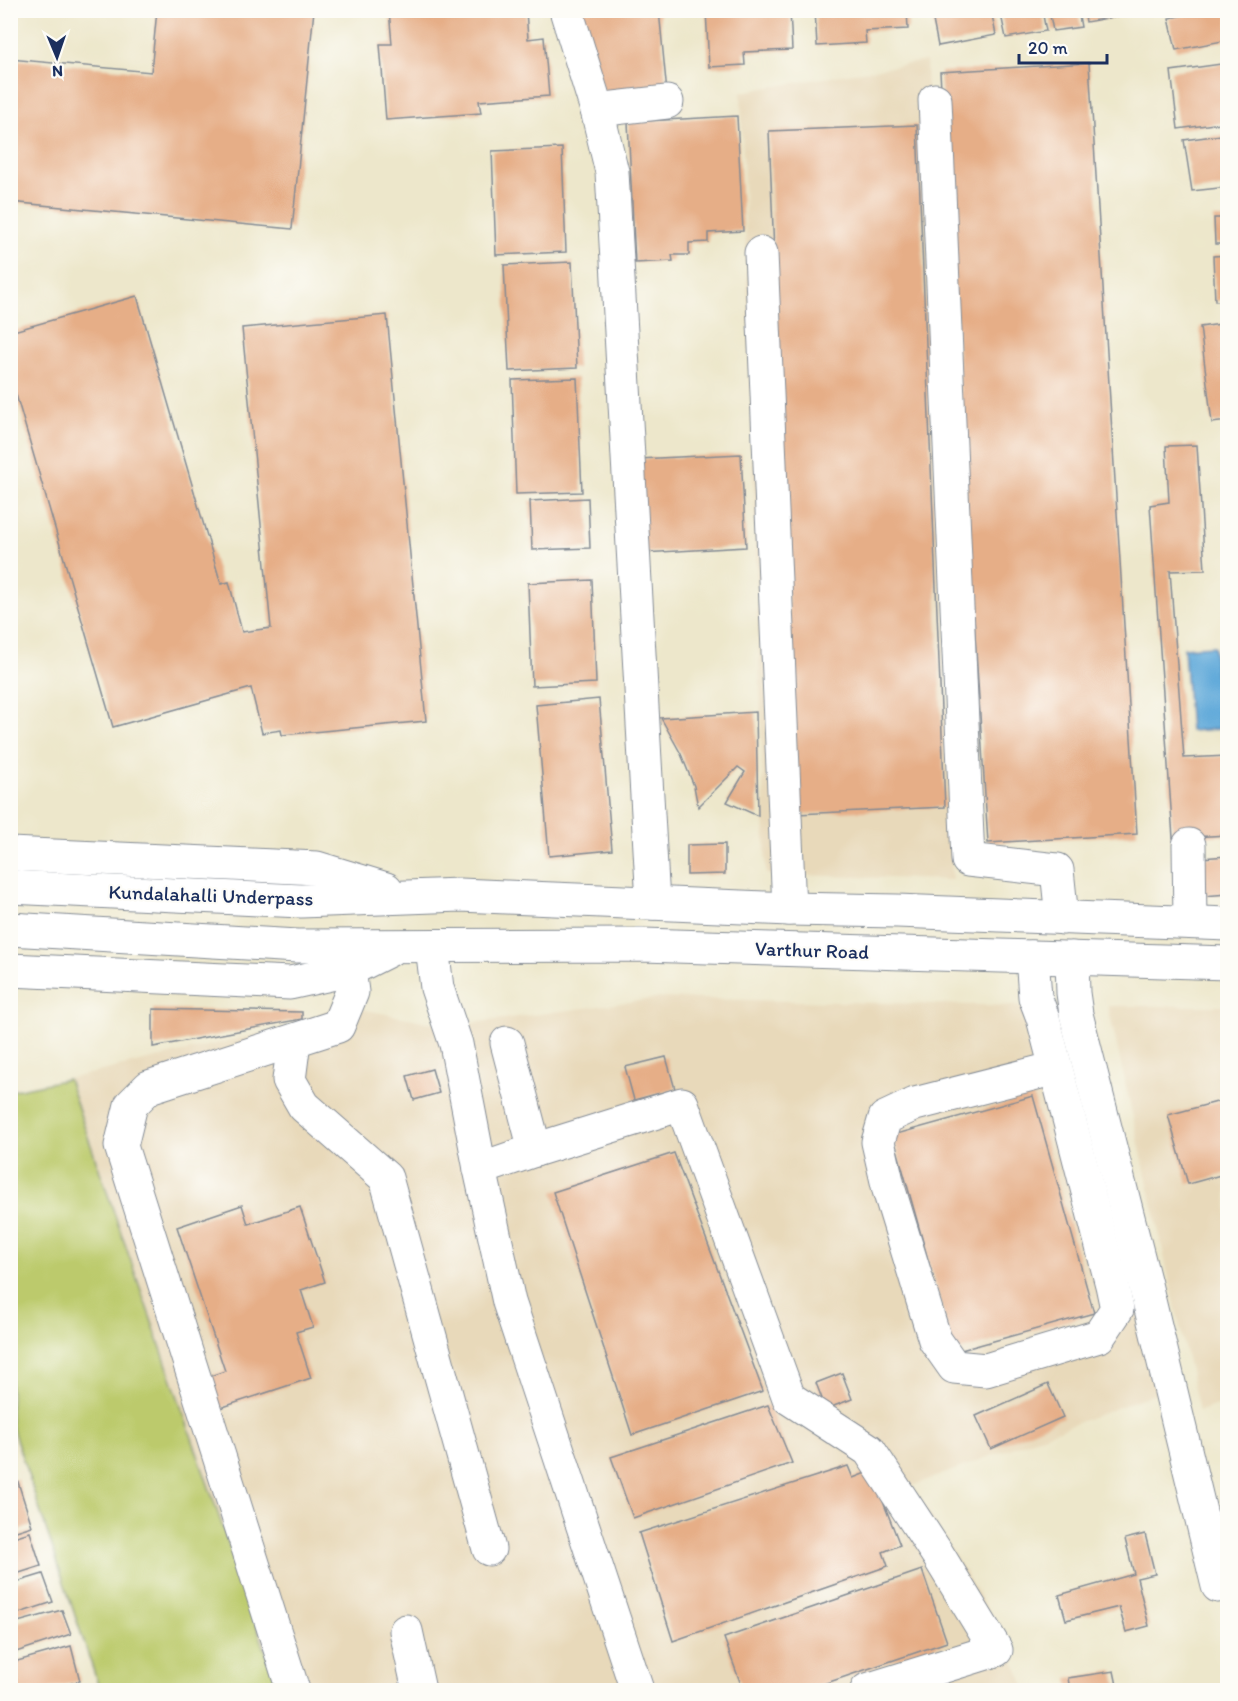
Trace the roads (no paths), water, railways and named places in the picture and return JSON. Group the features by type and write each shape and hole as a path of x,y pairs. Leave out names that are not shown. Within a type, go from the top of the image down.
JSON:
{"main road":[{"path":"566,10 597,110 612,172 654,903"},
{"path":"935,100 968,861 1058,870 1062,918"},
{"path":"597,110 668,102"},
{"path":"761,254 789,909"},
{"path":"1189,845 1190,922"},
{"path":"10,854 317,868 411,896"},
{"name":"Kundalahalli Underpass","path":"10,887 301,901 411,896"},
{"name":"Varthur Road","path":"411,896 460,895 1227,924"},
{"path":"10,929 297,946 396,946"},
{"name":"Varthur Road","path":"396,946 643,945 1227,963"},
{"path":"10,970 290,983 349,970 396,946"},
{"path":"432,946 437,988 456,1044 509,1302 637,1690"},
{"path":"1032,957 1035,997 1043,1018 1113,1285 1117,1309 1099,1336 986,1370 954,1367 935,1340 890,1190 878,1142 885,1118 915,1104 1056,1068"},
{"path":"1072,958 1076,1014 1218,1586"},
{"path":"293,1690 121,1146 131,1106 149,1087 338,1026 352,992 349,970"},
{"path":"294,1041 289,1080 304,1106 386,1178 489,1549"},
{"path":"507,1043 535,1150"},
{"path":"480,1169 682,1104 789,1398 869,1449 996,1650 867,1690"},
{"path":"406,1631 419,1690"}],"water":[{"path":"1214,646 1219,729 1190,731 1184,648"}]}
